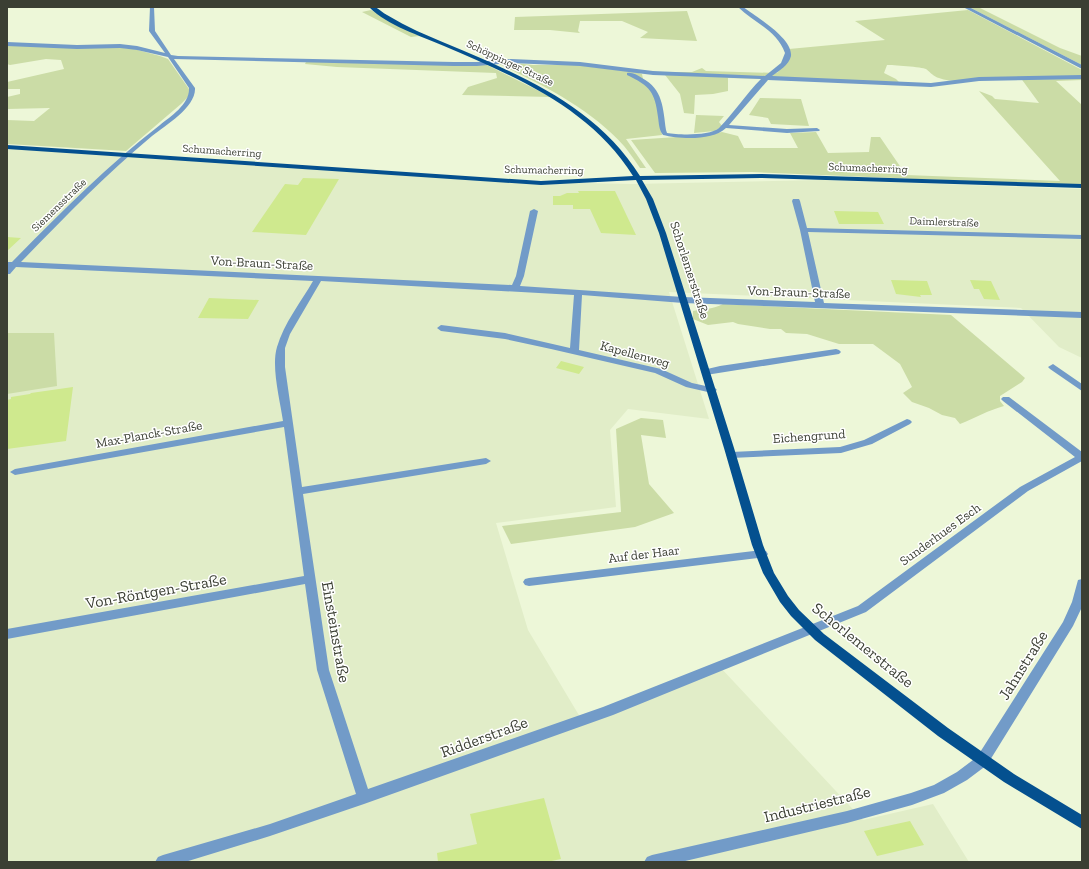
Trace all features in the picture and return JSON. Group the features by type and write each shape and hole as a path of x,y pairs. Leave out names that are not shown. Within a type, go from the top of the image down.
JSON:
{"main road":[{"name":"Schöppinger Straße","path":"371,7 382,15 408,28 490,62 531,82 578,111 622,154 639,178"},
{"name":"Schumacherring","path":"7,147 520,182 560,183 639,178 761,176 1082,186"},
{"name":"Schorlemerstraße","path":"639,178 658,222 712,390 762,554 772,581 780,595 812,629 832,647 982,761 1082,823"}],"street":[{"name":"Siemensstraße","path":"7,272 11,264 126,155 179,112 192,97 194,92 192,88 152,31 152,7"},
{"path":"620,70 651,86 656,92 665,134 672,136 704,134 720,130 766,78 783,64 788,54 783,43 773,32 740,7"},
{"path":"965,7 1082,68"},
{"path":"7,44 76,47 120,46 137,48 171,57 263,60 454,64 507,60 530,63 580,64 653,73 932,85 979,79 1082,76"},
{"path":"723,126 787,131 817,130"},
{"path":"796,201 804,230 820,305"},
{"path":"515,288 520,276 534,211"},
{"name":"Daimlerstraße","path":"804,230 827,229 1082,238"},
{"name":"Von-Braun-Straße","path":"11,264 515,288 683,300 1082,315"},
{"name":"Einsteinstraße","path":"318,279 286,334 281,348 280,367 323,670 364,798"},
{"path":"574,352 578,293"},
{"name":"Kapellenweg","path":"441,328 467,330 505,336 658,371 688,385 712,390"},
{"path":"706,372 836,352"},
{"path":"1053,367 1082,388"},
{"name":"Sunderhues Esch","path":"812,629 862,609 1024,489 1082,457 1006,399"},
{"name":"Max-Planck-Straße","path":"15,472 288,422"},
{"name":"Eichengrund","path":"731,454 841,450 868,442 907,422"},
{"path":"298,491 486,461"},
{"name":"Auf der Haar","path":"530,582 762,554"},
{"name":"Von-Röntgen-Straße","path":"7,634 310,579"},
{"name":"Jahnstraße","path":"982,761 1069,623 1078,602 1082,583"},
{"name":"Ridderstraße","path":"163,862 190,858 608,711 812,629"},
{"name":"Industriestraße","path":"652,862 847,817 912,799 939,789 962,776 982,761"}],"shaded area":[{"path":"969,7 978,7 1060,48 1082,56 1082,65"},
{"path":"371,10 419,36 411,37 362,12"},
{"path":"968,10 1082,70 1082,80 1056,81 1082,105 1082,186 752,172 655,173 631,140 708,135 722,132 738,136 744,148 798,148 790,133 816,132 828,153 869,152 871,137 880,137 906,175 1060,181 979,91 992,96 995,99 1039,103 1020,77 956,81 934,76 924,68 887,65 884,73 899,82 728,78 728,91 695,95 694,114 684,113 680,94 665,75 668,72 692,72 702,68 706,71 777,73 789,59 789,49 885,40 855,21"},
{"path":"687,11 697,41 640,38 648,32 622,21 580,21 578,31 580,33 550,30 514,30 515,17"},
{"path":"7,43 113,47 134,49 160,56 168,59 189,89 189,96 126,151 7,144 7,120 34,121 50,108 7,109 7,97 20,94 20,89 7,89 7,82 64,69 61,60 46,59 10,65 7,64"},
{"path":"307,60 485,64 551,97 462,95 468,87 497,78 496,73 337,67 305,64"},
{"path":"504,62 533,65 576,65 642,74 643,79 657,97 662,135 626,139 646,168 640,168 624,146 582,109 549,89 499,64"},
{"path":"760,98 801,99 809,126 771,124 768,118 749,115"},
{"path":"696,115 724,116 719,122 722,126 715,131 694,133"},
{"path":"7,146 490,181 632,184 822,180 1082,189 1082,358 1059,347 1021,308 669,292 709,419 628,409 610,430 616,507 496,523 528,630 583,722 720,667 863,820 933,804 969,862 7,862"},
{"path":"723,304 951,315 1025,378 1022,382 1000,396 1000,401 1004,406 960,424 955,418 942,415 929,408 912,402 903,393 912,387 900,364 873,344 839,344 807,334 786,333 781,329 770,329 733,322 708,325 693,319 693,311 712,308"},
{"path":"7,333 54,333 57,386 7,394"},
{"path":"641,418 663,420 666,438 641,435 649,484 674,513 635,527 511,544 502,526 621,512 616,429"}],"building":[{"path":"303,178 339,179 306,235 252,232 285,184 298,185"},
{"path":"578,191 615,191 636,235 601,233 590,209 573,209 573,205 553,205 553,196 560,196 567,193 579,193"},
{"path":"834,211 878,212 884,224 839,224"},
{"path":"7,237 21,238 7,251"},
{"path":"891,280 927,281 932,295 920,295 921,297 896,294"},
{"path":"970,280 991,281 1000,300 984,299 979,289 974,289"},
{"path":"209,298 259,300 248,319 198,318"},
{"path":"561,361 584,367 579,374 556,368"},
{"path":"73,387 66,441 7,449 7,400 11,399 11,397 31,393"},
{"path":"544,798 561,859 547,862 438,862 437,853 477,844 470,814"},
{"path":"910,821 924,845 877,856 864,831"}]}
